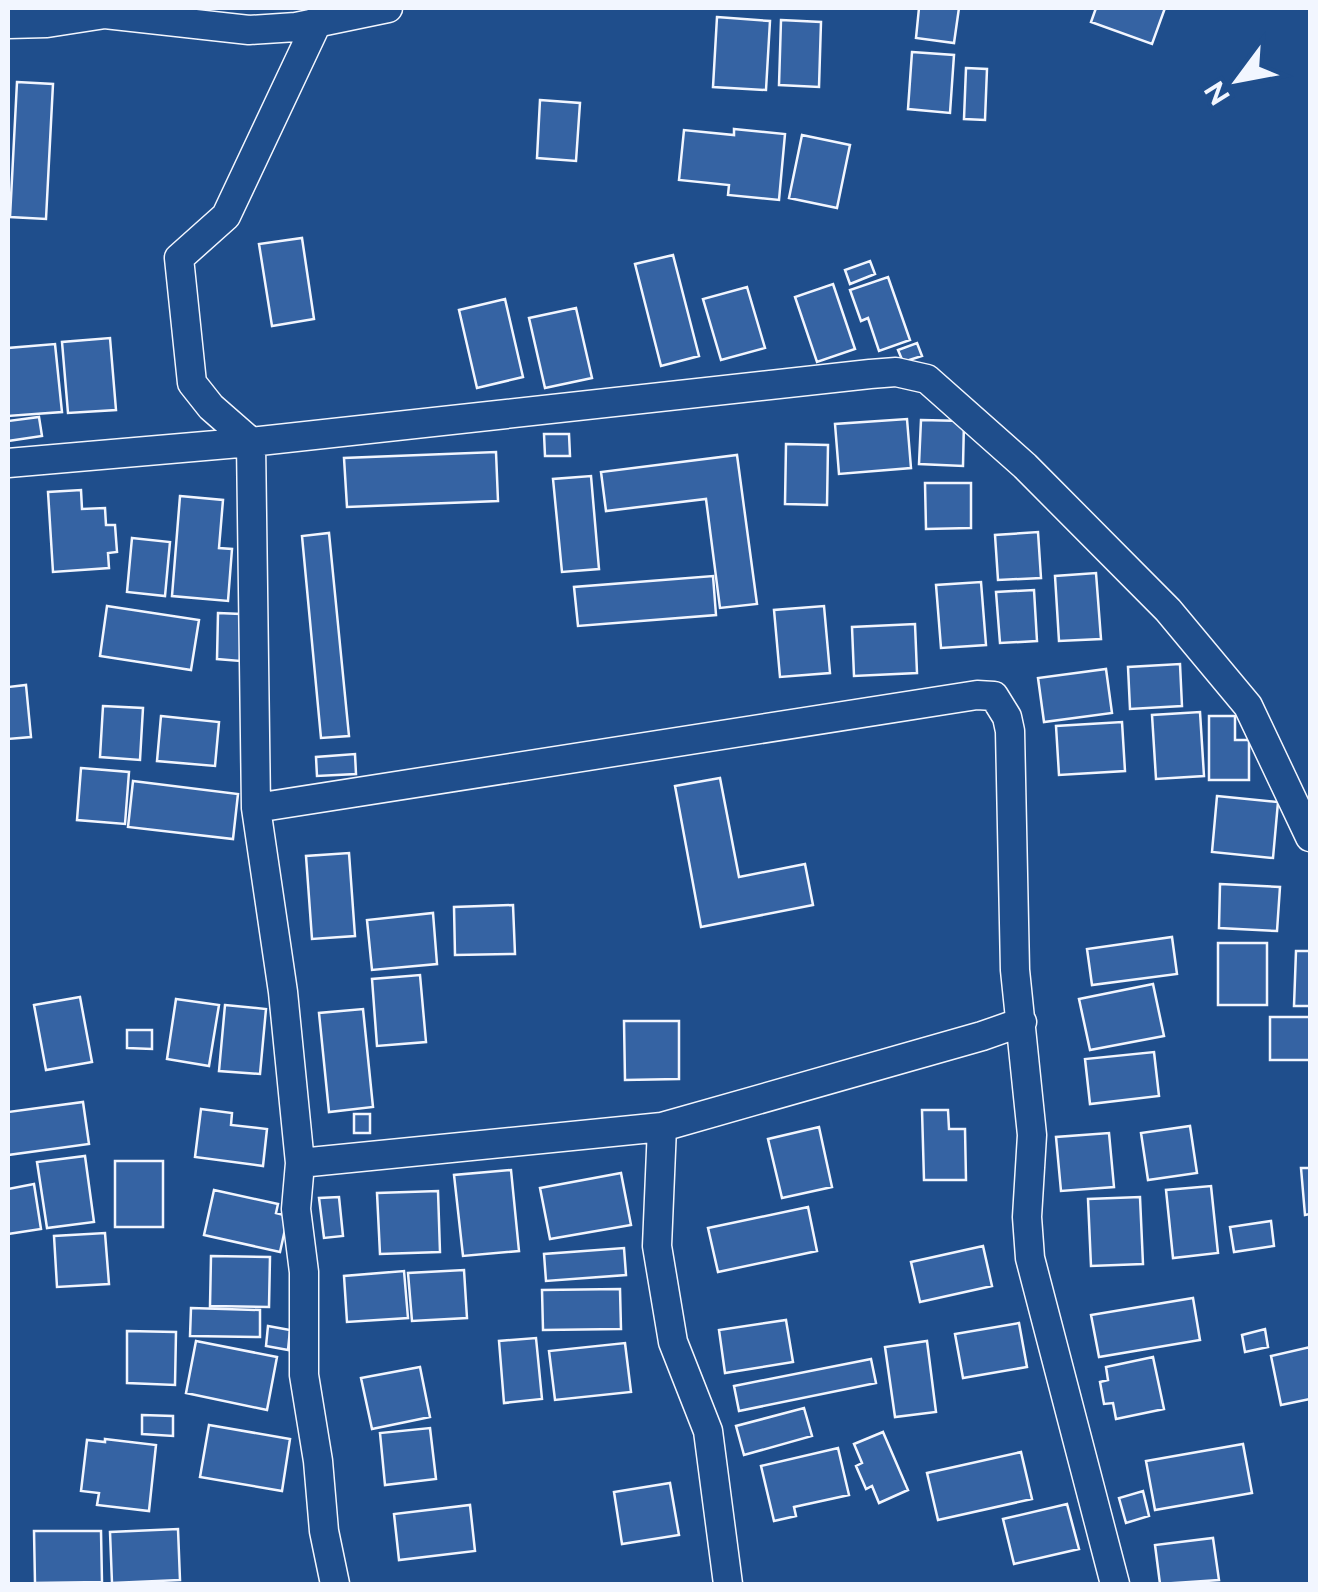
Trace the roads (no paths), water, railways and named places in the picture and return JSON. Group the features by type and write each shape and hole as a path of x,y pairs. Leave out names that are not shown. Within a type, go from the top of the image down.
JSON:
{"street":[{"path":"8,24 47,23 104,14 249,30 321,15 388,8"},
{"path":"321,15 226,216 179,258 192,383 210,408 251,442 256,808 284,992 300,1163 296,1209 304,1272 304,1374 324,1531 335,1584"},
{"path":"8,463 251,442 870,374 896,372 928,379 1025,466 1155,597 1248,706 1310,838"},
{"path":"256,808 978,695 994,696 1007,716 1010,732 1016,970 1032,1134 1027,1217 1030,1258 1115,1584"},
{"path":"300,1163 662,1127 1022,1022"},
{"path":"662,1127 658,1246 673,1342 708,1431 728,1584"}]}
